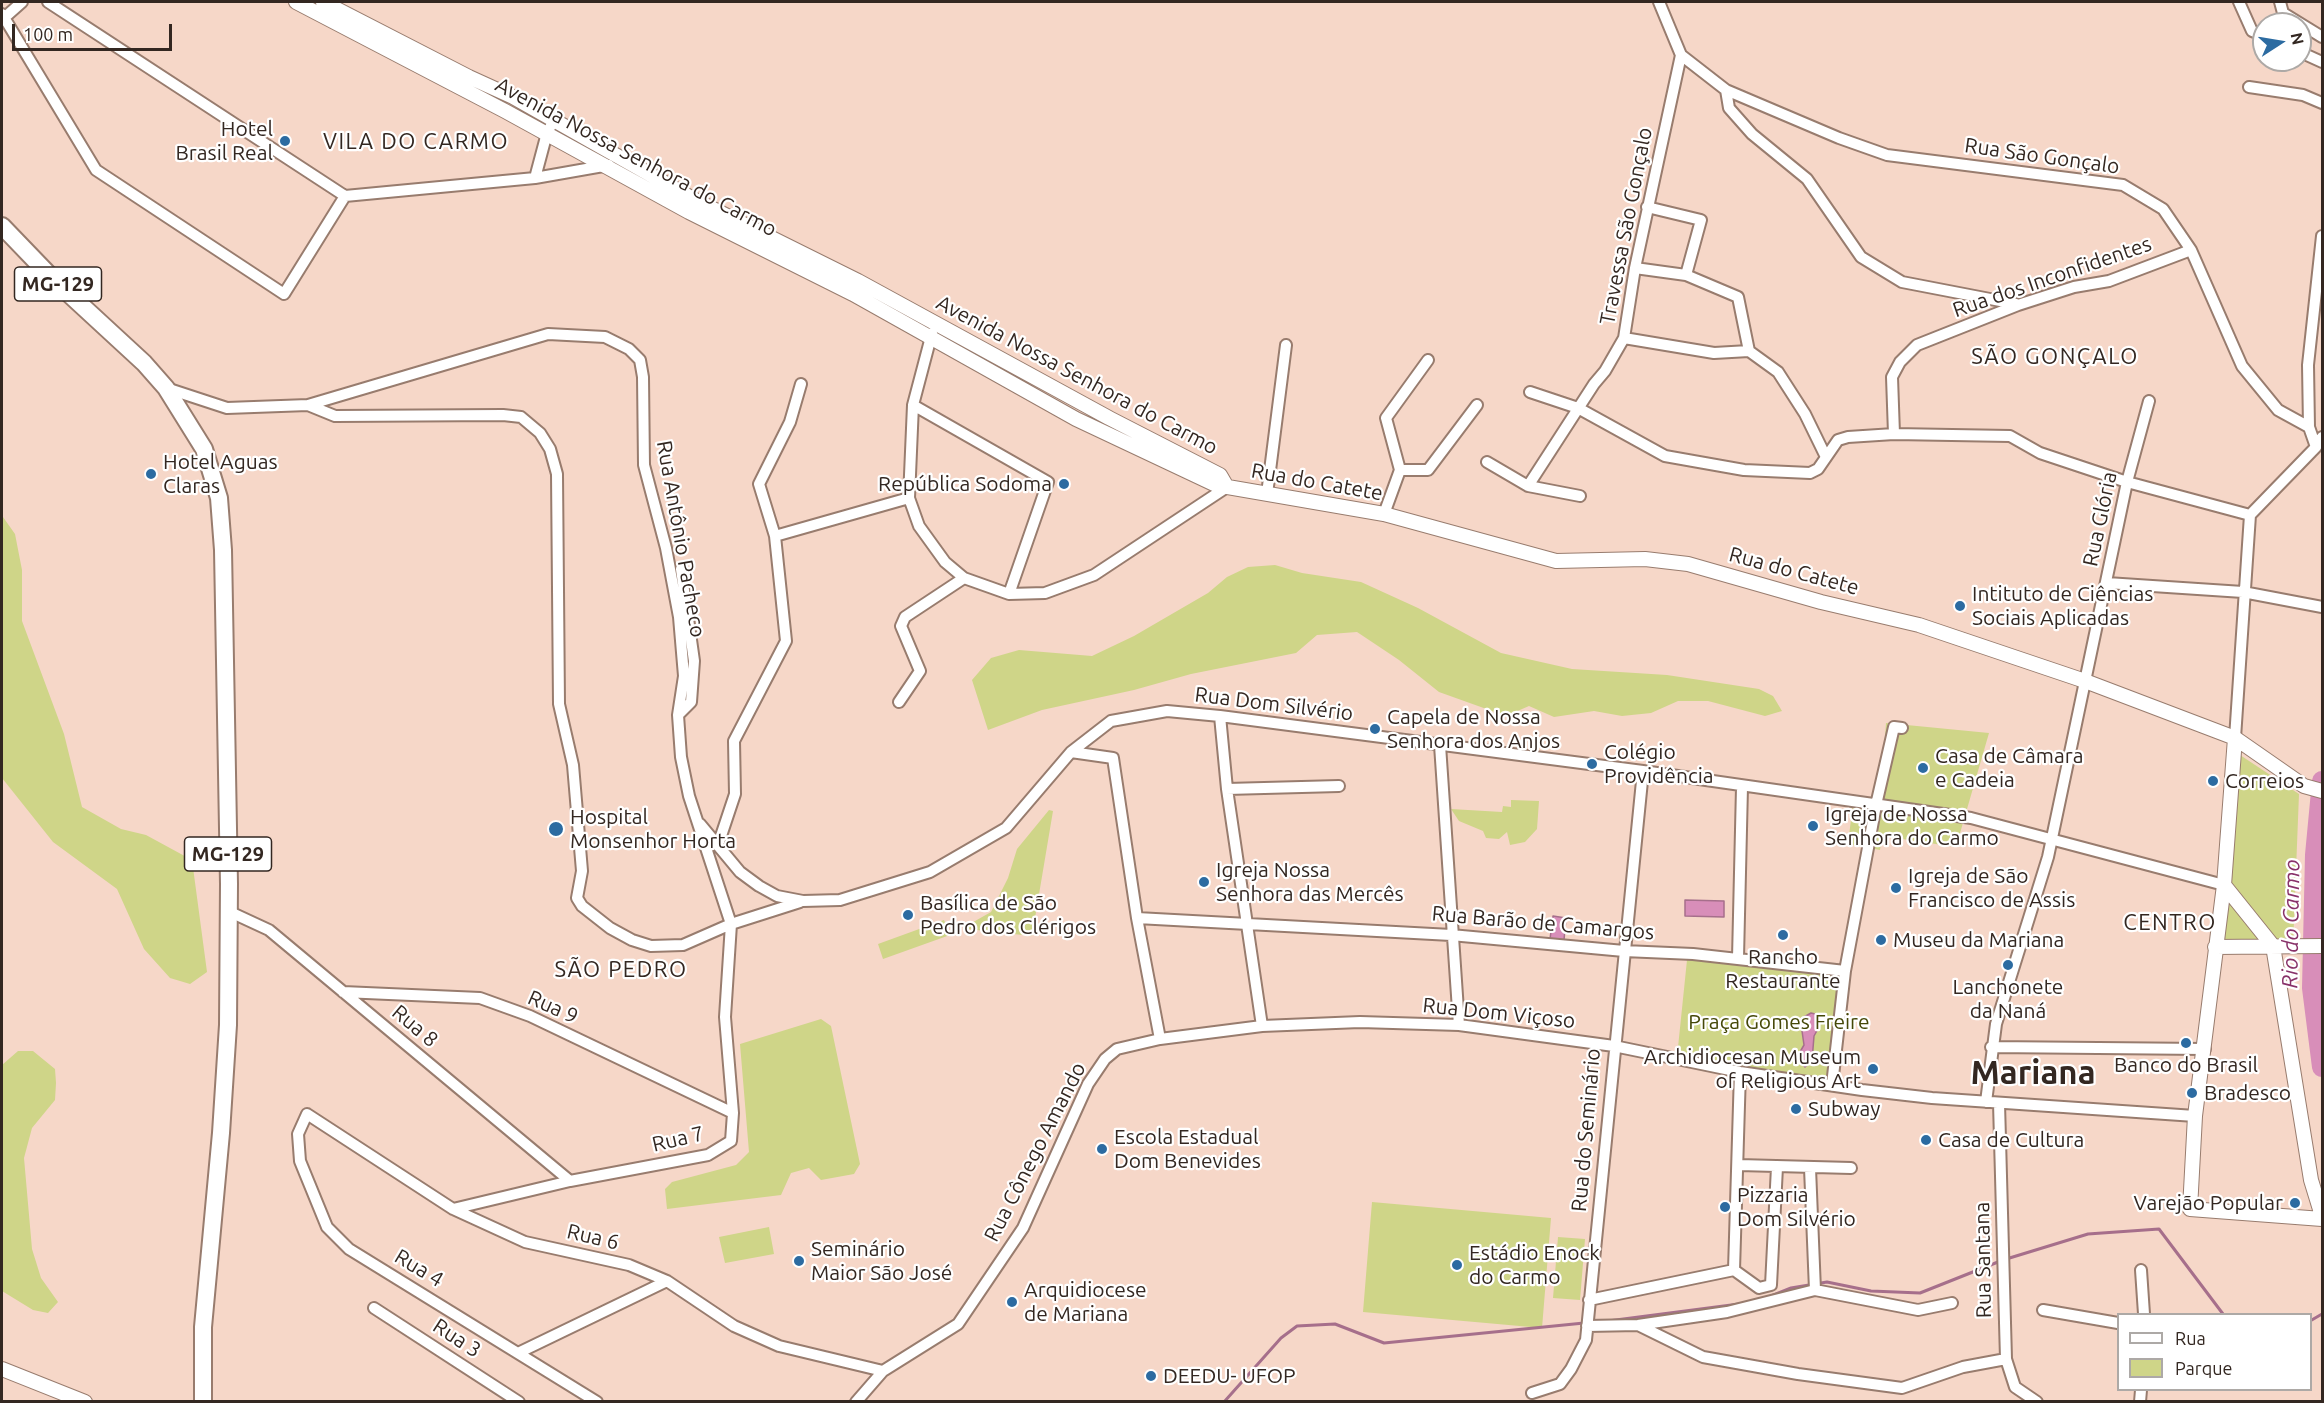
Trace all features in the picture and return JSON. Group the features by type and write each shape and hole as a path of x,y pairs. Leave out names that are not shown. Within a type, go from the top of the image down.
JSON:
{"main road":[{"name":"MG-129","path":"2,226 54,280 137,357 166,388 204,449 219,498 224,550 228,1025 221,1133 203,1327 203,1401"}],"street":[{"path":"22,2 3,16 96,170 284,294 345,195"},
{"path":"48,2 345,195 535,178 608,167 616,154"},
{"name":"Avenida Nossa Senhora do Carmo","path":"296,2 344,20 466,83 547,134 689,212 744,231"},
{"name":"Avenida Nossa Senhora do Carmo","path":"323,2 344,20"},
{"path":"1659,2 1681,55"},
{"path":"2239,2 2252,31"},
{"path":"2280,2 2283,13 2322,37"},
{"name":"Rua São Gonçalo","path":"1681,55 1726,90 1839,138 1887,155 2123,184 2163,209 2190,250 2242,366 2278,410 2309,427"},
{"name":"Travessa São Gonçalo","path":"1528,486 1578,408 1605,371 1624,338 1647,207 1681,55"},
{"name":"Avenida Nossa Senhora do Carmo","path":"466,83 513,97 616,154 744,231 935,324 1220,475 1227,487"},
{"path":"2249,87 2303,96 2322,104"},
{"path":"1726,90 1729,108 1752,134 1807,179 1862,257 1902,282 2018,305"},
{"path":"535,178 547,134 554,120"},
{"path":"1647,207 1701,220 1686,275"},
{"path":"2316,447 2309,427 2308,365 2322,236"},
{"name":"Rua dos Inconfidentes","path":"1894,434 1892,378 1900,362 1917,345 2018,305 2074,287 2109,281 2190,250"},
{"path":"1635,268 1686,275 1738,297 1749,351"},
{"name":"Avenida Nossa Senhora do Carmo","path":"855,287 930,338 975,360 1076,419 1216,485 1227,487"},
{"path":"935,324 913,405 909,498 919,526 945,561 964,578 1009,594 1045,593 1094,575 1227,487"},
{"name":"Rua Antônio Pacheco","path":"308,405 548,334 605,337 629,349 640,360 643,377 644,465 666,549 679,617 684,676 678,715 681,757 689,796 731,924"},
{"path":"1624,338 1714,352 1749,351 1778,372 1805,414 1826,457"},
{"path":"1267,494 1286,345"},
{"path":"1384,514 1400,470 1386,418 1428,360"},
{"path":"718,845 735,794 734,741 786,641 775,536 759,484 790,422 801,384"},
{"path":"166,388 227,408 308,405 334,416 503,415 521,417 540,433 550,449 557,474 559,704 573,765 582,871 577,898 582,906 610,928 632,940 651,946 682,945 731,924 803,901"},
{"path":"1530,392 1578,408 1665,456 1744,470 1810,473 1818,469 1838,440 1894,434 2010,436 2040,453 2127,482 2250,515"},
{"name":"Rua Glória","path":"1986,1102 1991,1047 2004,996 2053,838 2127,482 2149,401"},
{"path":"1076,419 1083,404"},
{"path":"913,405 1048,482 1009,594"},
{"path":"1400,470 1428,470 1477,405"},
{"path":"2224,885 2273,946 2311,1180 2322,1217 2190,1209 2195,1116 2224,885 2250,515 2316,447 2322,437"},
{"path":"1487,462 1528,486 1580,496"},
{"name":"Rua do Catete","path":"1227,487 1384,514 1556,561 1645,560 1688,564 1821,602 1919,625 2085,681 2235,738 2304,786 2322,791"},
{"path":"775,536 909,498"},
{"name":"Rua Antônio Pacheco","path":"678,715 691,702 694,661 681,569"},
{"path":"899,702 920,671 901,626 905,617 964,578"},
{"path":"2107,583 2243,592 2322,607"},
{"name":"Rua Dom Silvério","path":"1024,807 1071,752 1111,721 1167,711 1643,771 1971,818 2224,885"},
{"path":"1220,716 1227,789 1262,1026"},
{"path":"1832,1085 1845,971 1876,805 1894,727 1902,728"},
{"path":"1440,745 1451,935 1459,1025"},
{"path":"1071,752 1113,758 1137,918 1160,1039"},
{"name":"Rua do Seminário","path":"1532,1394 1560,1384 1571,1370 1586,1340 1643,771"},
{"path":"1227,789 1339,786"},
{"path":"1742,787 1738,958 1845,971"},
{"name":"Rua Antônio Pacheco","path":"700,824 740,872 777,896 803,901 840,900 930,872 1006,828 1024,807"},
{"name":"Rua 8","path":"228,911 269,930 570,1181"},
{"name":"Rua Barão de Camargos","path":"1137,918 1246,922 1451,935 1624,951 1738,958"},
{"name":"Rua 7","path":"453,1209 570,1181 708,1155 731,1141 733,1113 725,1017 731,924"},
{"path":"2215,947 2322,946"},
{"name":"Rua 9","path":"343,992 480,998 530,1016 733,1113"},
{"name":"Rua Dom Viçoso","path":"1160,1039 1262,1026 1359,1022 1459,1025 1614,1046 1740,1072 1832,1085 1986,1102 2195,1116"},
{"name":"Rua Cônego Amando","path":"856,1401 883,1371 958,1324 1023,1228 1088,1084 1105,1059 1117,1049 1160,1039"},
{"path":"1991,1047 2205,1050"},
{"path":"1734,1270 1739,1165 1740,1072"},
{"name":"Rua Santana","path":"1999,1103 2002,1291 2006,1359 2015,1387 2037,1401"},
{"name":"Rua 6","path":"307,1114 453,1209 525,1242 629,1265 668,1281 734,1326 779,1346 883,1371"},
{"name":"Rua 4","path":"307,1114 298,1134 299,1154 311,1193 327,1227 349,1249 597,1401"},
{"path":"1739,1165 1851,1168"},
{"path":"1590,1300 1734,1270 1759,1288 1771,1285 1777,1167"},
{"path":"1810,1168 1815,1290"},
{"path":"2141,1270 2144,1313"},
{"path":"520,1352 668,1281"},
{"path":"1587,1326 1638,1325 1727,1312 1815,1290 1918,1310 1952,1303"},
{"name":"Rua 3","path":"374,1308 519,1401"},
{"path":"2043,1310 2117,1323"},
{"path":"1638,1325 1703,1357 1798,1374 1902,1388 1963,1367 2006,1359"},
{"path":"2,1369 85,1401"}],"green space":[{"path":"3,517 15,534 22,570 22,621 64,734 82,807 121,829 146,835 192,860 207,972 190,984 170,978 144,949 117,889 53,842 2,778"},
{"path":"1275,565 1302,573 1361,582 1418,608 1501,653 1572,669 1667,675 1759,689 1773,696 1782,711 1765,716 1708,701 1678,701 1651,713 1622,716 1594,711 1554,717 1529,706 1506,716 1439,692 1399,660 1357,632 1317,635 1296,653 1191,674 1134,690 1042,710 988,730 972,680 991,658 1019,650 1092,656 1134,636 1208,593 1227,577 1248,567"},
{"path":"1886,723 1989,733 1956,847 1882,836 1880,850 1848,844 1853,803 1880,805"},
{"path":"2240,755 2299,794 2293,946 2220,946"},
{"path":"1511,800 1539,801 1537,829 1525,842 1510,845 1507,832 1499,839 1486,838 1483,831 1459,821 1451,809 1502,812 1503,806 1511,807"},
{"path":"1049,810 1053,811 1032,936 967,929 968,925 991,912 1008,878 1017,849"},
{"path":"944,920 950,935 883,959 878,944"},
{"name":"Praça Gomes Freire","path":"1687,960 1842,973 1825,1085 1677,1057"},
{"path":"821,1019 831,1026 860,1164 854,1174 821,1180 809,1168 791,1173 781,1195 667,1209 665,1189 672,1182 736,1165 749,1152 740,1044"},
{"path":"18,1051 33,1051 55,1069 55,1100 32,1128 24,1158 32,1249 41,1278 58,1302 48,1313 33,1310 2,1291 2,1065"},
{"name":"Estádio Enock do Carmo","path":"1372,1202 1551,1218 1542,1328 1363,1312"},
{"path":"769,1227 774,1254 725,1263 719,1237"},
{"path":"1558,1237 1585,1239 1580,1300 1553,1298"}],"shaded area":[{"path":"1685,900 1724,901 1724,917 1685,916"},
{"path":"1553,916 1566,918 1564,940 1550,939"},
{"path":"1811,1013 1819,1015 1819,1027 1814,1036 1812,1061 1805,1067 1797,1057 1804,1045 1801,1024 1804,1017"}],"waterway":[{"name":"Rio do Carmo","path":"2322,781 2315,855 2312,988 2322,1067"},
{"path":"1771,1296 1791,1288 1827,1282 1871,1291 1920,1293 2003,1260 2088,1234 2159,1229 2222,1313"},
{"path":"1608,1321 1739,1304"},
{"path":"2312,1320 2322,1314"},
{"path":"1224,1402 1281,1338 1297,1326 1335,1324 1384,1343 1584,1323"}],"place":[{"name":"Hotel Brasil Real","path":"285,141"},
{"name":"Hotel Aguas Claras","path":"151,474"},
{"name":"República Sodoma","path":"1064,484"},
{"name":"Intituto de Ciências Sociais Aplicadas","path":"1960,606"},
{"name":"Capela de Nossa Senhora dos Anjos","path":"1375,729"},
{"name":"Colégio Providência","path":"1592,764"},
{"name":"Casa de Câmara e Cadeia","path":"1923,768"},
{"name":"Correios","path":"2213,781"},
{"name":"Igreja de Nossa Senhora do Carmo","path":"1813,826"},
{"name":"Hospital Monsenhor Horta","path":"556,829"},
{"name":"Igreja Nossa Senhora das Mercês","path":"1204,882"},
{"name":"Igreja de São Francisco de Assis","path":"1896,888"},
{"name":"Basílica de São Pedro dos Clérigos","path":"908,915"},
{"name":"Rancho Restaurante","path":"1783,935"},
{"name":"Museu da Mariana","path":"1881,940"},
{"name":"Lanchonete da Naná","path":"2008,965"},
{"name":"Banco do Brasil","path":"2186,1043"},
{"name":"Archidiocesan Museum of Religious Art","path":"1873,1069"},
{"name":"Bradesco","path":"2192,1093"},
{"name":"Subway","path":"1796,1109"},
{"name":"Casa de Cultura","path":"1926,1140"},
{"name":"Escola Estadual Dom Benevides","path":"1102,1149"},
{"name":"Varejão Popular","path":"2295,1203"},
{"name":"Pizzaria Dom Silvério","path":"1725,1207"},
{"name":"Seminário Maior São José","path":"799,1261"},
{"name":"Estádio Enock do Carmo","path":"1457,1265"},
{"name":"Arquidiocese de Mariana","path":"1012,1302"},
{"name":"DEEDU- UFOP","path":"1151,1376"}],"district":[{"name":"VILA DO CARMO","path":"416,142"},
{"name":"SÃO GONÇALO","path":"2055,357"},
{"name":"CENTRO","path":"2170,923"},
{"name":"SÃO PEDRO","path":"621,970"},
{"name":"Mariana","path":"2033,1073"}]}
